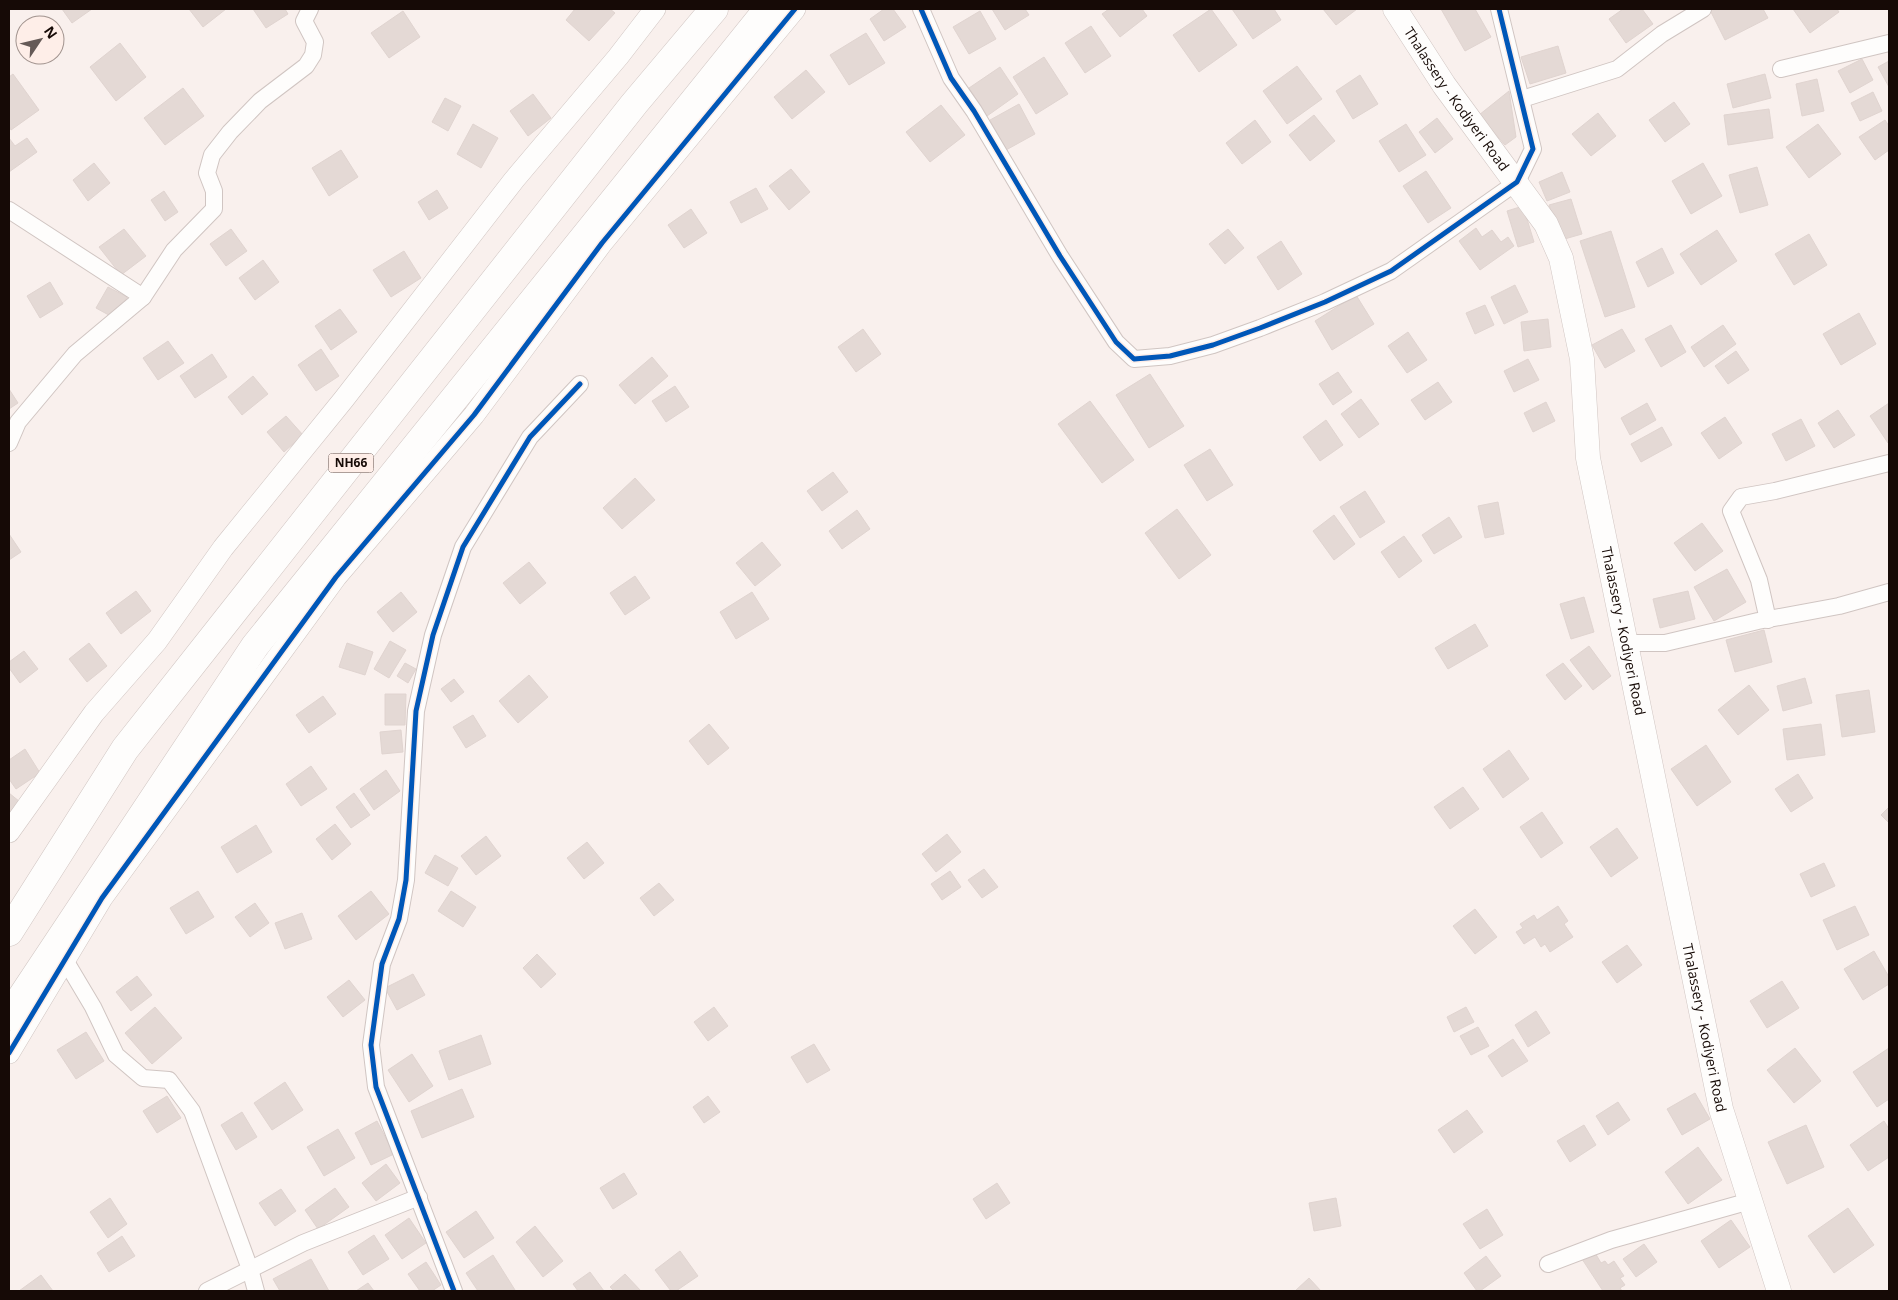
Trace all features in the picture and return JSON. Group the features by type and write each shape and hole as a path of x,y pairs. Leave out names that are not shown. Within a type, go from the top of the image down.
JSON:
{"highway":[{"name":"NH66","path":"9,932 125,749 634,104 714,9"},
{"name":"NH66","path":"9,1016 255,646 768,9"}],"main road":[{"name":"Thalassery - Kodiyeri Road","path":"1395,9 1444,85 1546,224 1562,258 1582,359 1588,458 1721,1109 1779,1291"}],"street":[{"path":"9,443 18,422 75,354 143,297 174,250 214,209 214,191 207,173 212,155 230,132 260,101 306,66 313,55 315,42 304,21 310,9"},
{"path":"9,832 94,713 157,641 223,548 344,399 514,180 618,57 655,9"},
{"path":"9,1053 102,898 336,576 474,415 602,243 795,9"},
{"path":"921,9 951,78 974,111 1060,256 1116,342 1134,358 1170,356 1213,345 1326,302 1391,271 1517,182 1533,149 1499,9"},
{"path":"1522,99 1617,69 1662,34 1703,9"},
{"path":"1780,69 1889,43"},
{"path":"9,210 143,297"},
{"path":"454,1291 376,1087 371,1045 382,964 399,920 406,880 416,711 433,635 463,547 530,437 580,384"},
{"path":"1768,620 1759,580 1731,511 1741,497 1775,492 1889,463"},
{"path":"1626,643 1665,643 1839,606 1889,592"},
{"path":"65,960 92,1007 116,1055 143,1078 169,1080 192,1111 250,1269 256,1291"},
{"path":"207,1291 303,1243 419,1197"},
{"path":"1548,1264 1611,1240 1750,1201"}],"building":[{"path":"62,9 92,9 72,23"},
{"path":"189,9 226,9 203,27"},
{"path":"253,9 285,9 288,14 266,28"},
{"path":"575,9 610,9 615,13 589,41 566,20"},
{"path":"884,9 893,9 906,27 884,41 870,19"},
{"path":"992,9 1025,9 1029,15 1005,30"},
{"path":"1109,9 1142,9 1147,16 1120,37 1102,14"},
{"path":"1211,9 1237,45 1199,72 1173,35"},
{"path":"1232,9 1274,9 1281,20 1253,39"},
{"path":"1323,9 1357,9 1336,25"},
{"path":"1441,9 1475,9 1491,37 1465,51"},
{"path":"1623,9 1642,9 1653,24 1626,43 1609,19"},
{"path":"1763,9 1768,18 1725,40 1710,10"},
{"path":"1793,9 1837,9 1839,12 1810,33"},
{"path":"403,11 420,37 389,58 371,33"},
{"path":"980,11 996,39 969,54 953,27"},
{"path":"1091,26 1111,56 1085,73 1065,43"},
{"path":"866,33 885,63 849,85 830,55"},
{"path":"120,43 146,77 116,101 90,67"},
{"path":"1558,46 1566,73 1530,84 1521,57"},
{"path":"1044,57 1068,94 1036,114 1013,77"},
{"path":"1862,59 1873,80 1850,93 1838,71"},
{"path":"1889,61 1889,87 1878,67"},
{"path":"1297,66 1322,99 1287,124 1263,91"},
{"path":"1000,67 1018,94 987,116 969,88"},
{"path":"806,70 825,92 792,119 774,97"},
{"path":"13,74 39,110 11,130 9,126 9,77"},
{"path":"1765,74 1771,98 1733,108 1727,84"},
{"path":"1360,75 1378,104 1353,119 1336,91"},
{"path":"1817,79 1824,111 1802,116 1796,84"},
{"path":"183,88 204,116 165,145 144,118"},
{"path":"1509,91 1516,137 1505,145 1479,115"},
{"path":"1873,92 1882,111 1860,121 1851,103"},
{"path":"533,94 551,118 528,136 510,111"},
{"path":"445,98 461,106 448,131 432,122"},
{"path":"1674,102 1690,124 1665,142 1649,120"},
{"path":"1019,104 1035,134 1006,150 990,120"},
{"path":"941,105 965,135 930,162 906,132"},
{"path":"1769,109 1773,138 1728,145 1724,115"},
{"path":"1598,113 1616,136 1591,156 1572,134"},
{"path":"1314,115 1335,141 1310,161 1289,135"},
{"path":"1437,118 1453,139 1435,153 1419,132"},
{"path":"1255,120 1271,142 1242,164 1226,143"},
{"path":"1885,120 1889,126 1889,150 1875,160 1859,137"},
{"path":"473,124 498,138 481,168 457,154"},
{"path":"1406,124 1426,155 1399,172 1379,141"},
{"path":"1818,124 1841,154 1809,178 1786,147"},
{"path":"9,138 15,146 27,138 37,152 9,172"},
{"path":"341,150 358,177 329,196 312,168"},
{"path":"94,163 110,183 88,201 73,180"},
{"path":"1703,163 1722,196 1691,214 1672,181"},
{"path":"1757,167 1768,205 1740,213 1729,175"},
{"path":"791,169 810,192 789,210 769,186"},
{"path":"1426,171 1451,208 1428,223 1403,186"},
{"path":"1562,172 1570,192 1547,201 1539,182"},
{"path":"756,188 768,209 741,223 730,202"},
{"path":"437,190 448,208 429,220 418,202"},
{"path":"164,191 178,212 165,221 151,200"},
{"path":"1571,199 1582,234 1561,240 1549,205"},
{"path":"1523,206 1534,242 1518,247 1507,211"},
{"path":"691,209 707,233 684,248 668,225"},
{"path":"1476,228 1482,237 1492,230 1501,242 1508,237 1514,246 1480,270 1459,241"},
{"path":"124,229 146,256 121,275 99,247"},
{"path":"231,229 247,251 226,266 210,244"},
{"path":"1228,229 1244,248 1225,264 1209,244"},
{"path":"1717,230 1737,261 1701,285 1680,254"},
{"path":"1611,231 1635,307 1605,317 1580,241"},
{"path":"1809,234 1827,265 1794,285 1775,254"},
{"path":"1281,241 1302,274 1278,290 1257,257"},
{"path":"1662,248 1674,273 1648,287 1636,262"},
{"path":"404,251 421,278 391,297 373,270"},
{"path":"263,260 279,282 255,300 239,278"},
{"path":"50,282 63,304 40,318 27,296"},
{"path":"1515,285 1528,312 1504,324 1491,297"},
{"path":"108,287 127,297 116,319 96,308"},
{"path":"1356,295 1374,324 1332,350 1315,321"},
{"path":"1485,305 1494,325 1475,334 1466,313"},
{"path":"340,309 357,332 331,350 315,326"},
{"path":"1859,313 1876,344 1841,365 1823,334"},
{"path":"1548,319 1551,347 1524,351 1521,322"},
{"path":"1671,325 1686,352 1661,367 1645,339"},
{"path":"1723,325 1736,344 1704,367 1691,347"},
{"path":"863,329 881,354 856,372 838,347"},
{"path":"1622,329 1635,351 1605,368 1592,345"},
{"path":"1408,332 1427,360 1407,373 1388,346"},
{"path":"168,341 184,363 158,380 143,358"},
{"path":"321,349 339,376 316,391 298,365"},
{"path":"1736,351 1749,370 1728,384 1715,366"},
{"path":"212,354 227,377 195,398 180,376"},
{"path":"652,357 668,376 635,404 619,385"},
{"path":"1528,359 1539,380 1514,392 1504,371"},
{"path":"1338,372 1352,392 1333,405 1319,384"},
{"path":"1150,374 1184,426 1149,448 1116,395"},
{"path":"253,376 268,394 242,415 228,397"},
{"path":"1438,382 1452,402 1425,420 1411,400"},
{"path":"675,386 689,407 666,422 652,401"},
{"path":"9,389 18,403 9,409"},
{"path":"1361,399 1379,424 1359,438 1341,414"},
{"path":"1090,401 1134,460 1102,483 1058,424"},
{"path":"1546,402 1555,421 1533,432 1524,413"},
{"path":"1647,403 1656,420 1630,435 1621,418"},
{"path":"1889,403 1889,442 1888,443 1870,416"},
{"path":"1838,410 1855,435 1834,448 1818,423"},
{"path":"286,416 303,435 284,452 267,432"},
{"path":"1725,417 1742,443 1719,459 1701,433"},
{"path":"1801,419 1815,446 1786,461 1772,434"},
{"path":"1326,420 1343,445 1320,461 1303,437"},
{"path":"1662,427 1672,445 1641,462 1631,444"},
{"path":"1210,449 1233,485 1207,501 1184,465"},
{"path":"833,472 848,492 822,511 807,491"},
{"path":"635,478 655,500 622,529 603,508"},
{"path":"1365,491 1385,522 1360,538 1340,507"},
{"path":"1498,502 1504,534 1485,538 1478,506"},
{"path":"1177,509 1211,555 1179,579 1145,533"},
{"path":"857,510 870,529 842,549 829,531"},
{"path":"1334,515 1355,544 1334,560 1313,531"},
{"path":"1449,517 1462,537 1434,554 1422,535"},
{"path":"1702,523 1723,551 1695,571 1674,543"},
{"path":"9,534 21,552 9,560"},
{"path":"1404,536 1422,561 1399,578 1381,552"},
{"path":"762,542 781,565 755,586 736,563"},
{"path":"529,562 546,583 520,604 503,583"},
{"path":"1727,569 1746,602 1714,621 1694,587"},
{"path":"635,576 650,598 625,615 610,593"},
{"path":"136,591 151,611 121,634 106,613"},
{"path":"1688,591 1695,619 1660,628 1653,599"},
{"path":"401,592 417,612 393,632 377,612"},
{"path":"752,592 769,619 736,639 720,612"},
{"path":"1584,597 1594,632 1571,639 1560,604"},
{"path":"1475,624 1488,646 1448,669 1435,648"},
{"path":"1764,630 1772,662 1735,672 1726,640"},
{"path":"390,641 406,650 389,678 374,669"},
{"path":"89,643 107,666 87,682 69,659"},
{"path":"347,643 373,652 365,675 339,667"},
{"path":"1589,646 1611,676 1593,690 1570,660"},
{"path":"24,651 38,669 20,683 9,668 9,662"},
{"path":"405,663 416,669 408,683 397,676"},
{"path":"1563,663 1582,686 1565,700 1546,675"},
{"path":"529,675 548,697 518,723 499,701"},
{"path":"1805,678 1812,703 1783,711 1777,686"},
{"path":"454,679 464,692 451,702 441,689"},
{"path":"1749,685 1769,710 1738,735 1718,710"},
{"path":"1869,690 1875,732 1842,737 1836,695"},
{"path":"385,694 406,694 405,725 385,725"},
{"path":"323,696 336,714 309,733 296,715"},
{"path":"473,715 486,736 466,748 453,727"},
{"path":"709,724 729,748 708,765 689,741"},
{"path":"1821,724 1825,755 1787,760 1783,729"},
{"path":"401,730 403,752 382,754 380,732"},
{"path":"1706,745 1731,782 1697,806 1671,769"},
{"path":"25,749 40,773 16,789 9,779 9,760"},
{"path":"1509,750 1529,779 1503,798 1483,769"},
{"path":"311,766 327,789 301,806 286,784"},
{"path":"386,770 400,791 374,810 360,789"},
{"path":"1798,774 1813,798 1791,812 1775,789"},
{"path":"1463,787 1479,809 1450,829 1434,807"},
{"path":"9,793 25,806 9,828"},
{"path":"354,793 370,815 351,828 336,807"},
{"path":"1889,807 1889,823 1881,815"},
{"path":"1542,812 1563,843 1541,858 1520,827"},
{"path":"335,824 351,844 332,860 316,839"},
{"path":"256,825 272,852 237,873 221,847"},
{"path":"1617,828 1638,858 1611,877 1590,847"},
{"path":"947,834 961,852 936,872 922,854"},
{"path":"486,836 501,856 476,875 461,856"},
{"path":"587,842 604,863 584,879 567,858"},
{"path":"435,855 458,868 448,886 425,873"},
{"path":"1824,863 1835,886 1811,897 1800,874"},
{"path":"984,869 998,887 982,898 968,880"},
{"path":"950,871 961,887 942,900 931,884"},
{"path":"659,883 674,900 654,916 640,898"},
{"path":"198,891 214,917 186,934 170,908"},
{"path":"371,891 389,914 356,940 338,916"},
{"path":"451,891 476,907 463,927 438,911"},
{"path":"255,903 269,923 250,937 235,917"},
{"path":"1558,906 1568,921 1564,924 1573,937 1550,952 1545,944 1541,947 1535,937 1524,944 1516,932 1523,928 1520,924 1534,915 1537,920"},
{"path":"1855,906 1869,935 1837,950 1823,920"},
{"path":"1475,909 1497,937 1475,954 1453,926"},
{"path":"302,913 312,939 285,949 275,923"},
{"path":"1627,945 1642,965 1617,983 1602,962"},
{"path":"1874,951 1889,977 1889,984 1863,1000 1844,969"},
{"path":"537,954 556,974 541,988 523,968"},
{"path":"413,974 425,995 397,1010 385,988"},
{"path":"137,976 152,995 131,1011 116,992"},
{"path":"349,980 365,1000 343,1017 327,997"},
{"path":"1782,981 1799,1008 1767,1028 1750,1001"},
{"path":"155,1007 182,1038 152,1064 125,1033"},
{"path":"714,1007 728,1026 708,1041 694,1022"},
{"path":"1466,1007 1474,1022 1454,1032 1447,1017"},
{"path":"1536,1011 1550,1033 1528,1047 1515,1025"},
{"path":"1478,1027 1489,1046 1471,1055 1460,1036"},
{"path":"86,1032 104,1061 76,1079 57,1050"},
{"path":"481,1035 491,1064 449,1080 439,1051"},
{"path":"1513,1039 1528,1061 1502,1077 1488,1056"},
{"path":"814,1044 830,1070 807,1083 791,1057"},
{"path":"1795,1048 1821,1081 1794,1103 1767,1070"},
{"path":"1889,1048 1889,1099 1877,1107 1853,1072"},
{"path":"412,1054 433,1086 409,1102 388,1070"},
{"path":"285,1082 303,1110 272,1130 254,1103"},
{"path":"462,1089 474,1117 422,1138 411,1111"},
{"path":"1695,1093 1710,1119 1682,1135 1667,1109"},
{"path":"167,1096 181,1118 157,1133 143,1111"},
{"path":"708,1096 720,1112 704,1123 693,1107"},
{"path":"1618,1102 1630,1120 1608,1135 1596,1116"},
{"path":"1467,1110 1483,1132 1454,1153 1438,1130"},
{"path":"242,1112 257,1137 236,1150 221,1125"},
{"path":"377,1121 394,1154 371,1165 355,1133"},
{"path":"1884,1121 1889,1129 1889,1157 1868,1171 1850,1145"},
{"path":"1584,1125 1596,1145 1570,1162 1557,1141"},
{"path":"1806,1125 1824,1167 1787,1184 1768,1142"},
{"path":"338,1129 355,1158 324,1176 307,1147"},
{"path":"1698,1147 1722,1180 1688,1204 1665,1172"},
{"path":"386,1164 400,1183 376,1201 362,1183"},
{"path":"624,1173 637,1194 613,1209 600,1188"},
{"path":"997,1183 1010,1203 986,1219 973,1199"},
{"path":"335,1188 349,1207 318,1229 305,1210"},
{"path":"281,1189 296,1211 275,1226 259,1203"},
{"path":"110,1198 127,1224 108,1238 90,1212"},
{"path":"1336,1198 1341,1226 1314,1231 1309,1203"},
{"path":"1848,1208 1874,1245 1834,1273 1808,1236"},
{"path":"1487,1209 1503,1235 1480,1249 1463,1224"},
{"path":"476,1211 494,1238 464,1258 446,1232"},
{"path":"409,1218 426,1243 402,1259 385,1235"},
{"path":"1731,1220 1750,1247 1719,1268 1701,1241"},
{"path":"535,1226 563,1261 543,1277 516,1242"},
{"path":"374,1235 389,1259 363,1275 348,1252"},
{"path":"122,1236 135,1256 109,1272 97,1253"},
{"path":"1644,1244 1657,1262 1636,1277 1623,1259"},
{"path":"680,1251 698,1276 676,1291 671,1291 655,1270"},
{"path":"1594,1251 1601,1263 1605,1261 1608,1265 1614,1261 1624,1276 1620,1278 1625,1285 1620,1288 1622,1291 1603,1291 1582,1259"},
{"path":"493,1255 514,1291 478,1291 466,1273"},
{"path":"1486,1256 1501,1276 1480,1291 1477,1291 1464,1273"},
{"path":"311,1259 329,1291 280,1291 273,1279"},
{"path":"426,1262 441,1285 432,1291 420,1291 408,1274"},
{"path":"590,1272 604,1291 578,1291 573,1284"},
{"path":"625,1274 641,1291 614,1291 610,1287"},
{"path":"41,1275 53,1291 19,1291"},
{"path":"1309,1278 1321,1291 1295,1291"},
{"path":"368,1283 374,1291 356,1291"}],"cycle path":[{"path":"9,1053 102,898 336,577 474,415 602,243 795,9"},
{"path":"921,9 951,78 974,111 1060,256 1116,342 1134,359 1170,356 1213,345 1325,302 1391,271 1517,182 1533,149 1499,9"},
{"path":"454,1291 376,1087 371,1045 382,964 399,919 406,880 416,711 433,635 463,547 530,437 580,384"}]}
